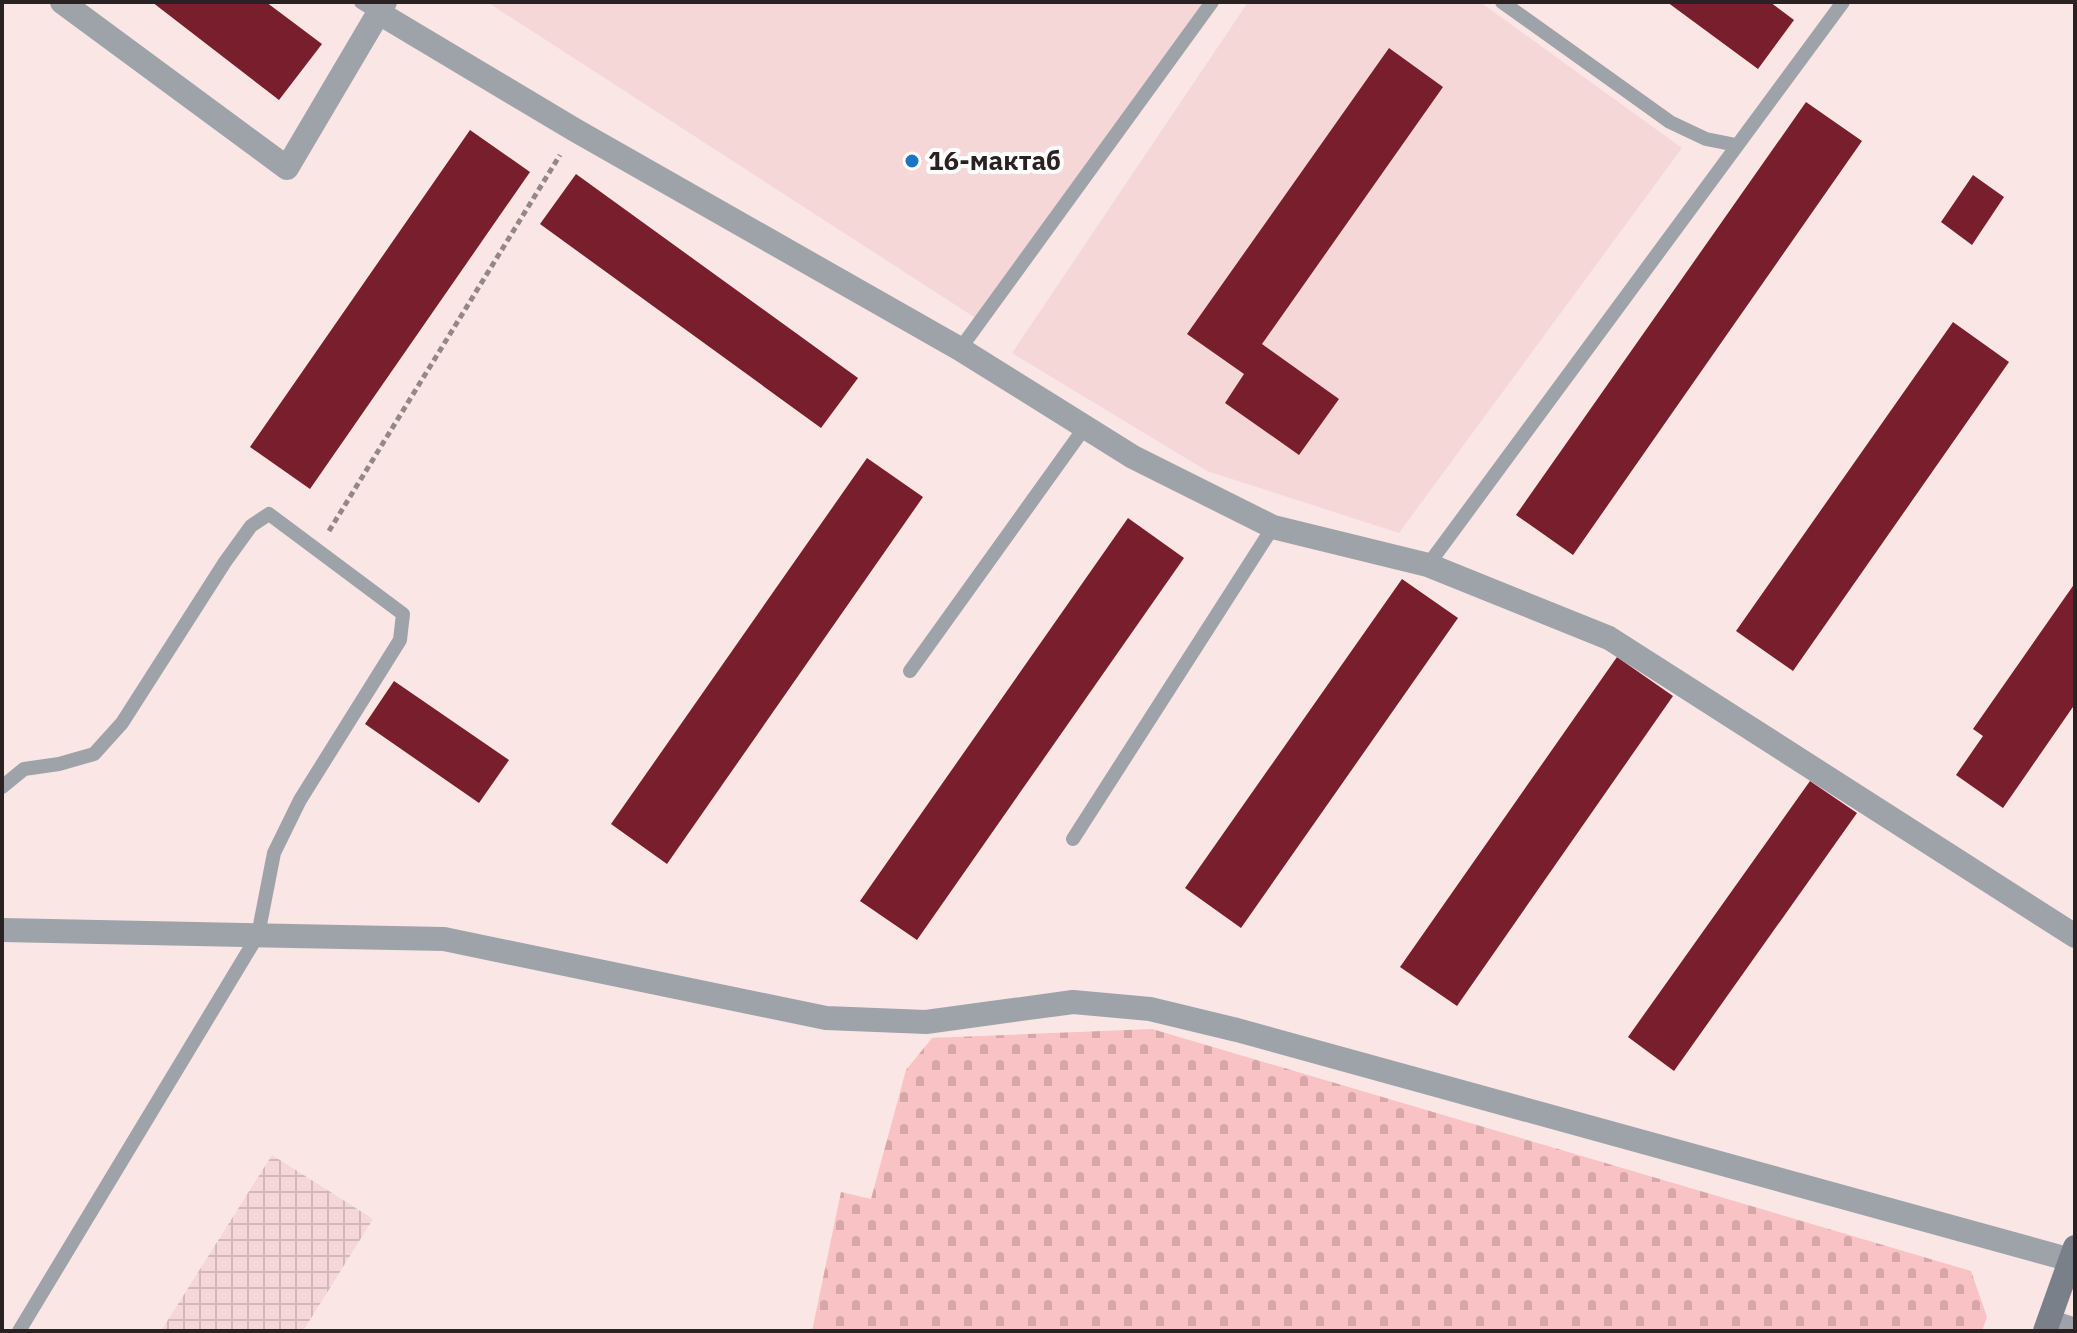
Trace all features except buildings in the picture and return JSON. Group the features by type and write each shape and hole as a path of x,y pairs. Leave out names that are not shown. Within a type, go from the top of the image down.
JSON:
{"main road":[{"path":"2047,1326 2073,1253"}],"street":[{"path":"62,2 287,168 375,6 575,130 960,349 1133,457 1273,527 1428,565 1609,638 2075,936"},
{"path":"2,930 444,939 826,1018 926,1022 1073,1002 1150,1009 2073,1253"},
{"path":"2047,1326 2075,1330"}],"lane":[{"path":"960,349 1212,2"},
{"path":"1502,2 1670,122 1706,139 1736,145"},
{"path":"1428,565 1843,2"},
{"path":"910,671 1085,427"},
{"path":"2,787 24,769 59,764 94,754 122,723 251,526 269,514 319,548 403,614 400,640 300,800 274,853 258,935 19,1331"},
{"path":"1073,839 1273,527"}],"path":[{"path":"319,548 575,130"}],"shaded area":[{"name":"16-мактаб","path":"487,2 1208,2 977,319"},
{"path":"1248,2 1480,2 1682,148 1399,533 1207,471 1012,353"},
{"path":"272,1155 373,1219 303,1331 161,1331"}],"green space":[{"path":"1152,1029 1971,1271 1987,1317 1982,1331 812,1331 841,1192 871,1199 906,1070 932,1038"}],"place":[{"name":"16-мактаб","path":"912,161"}]}
